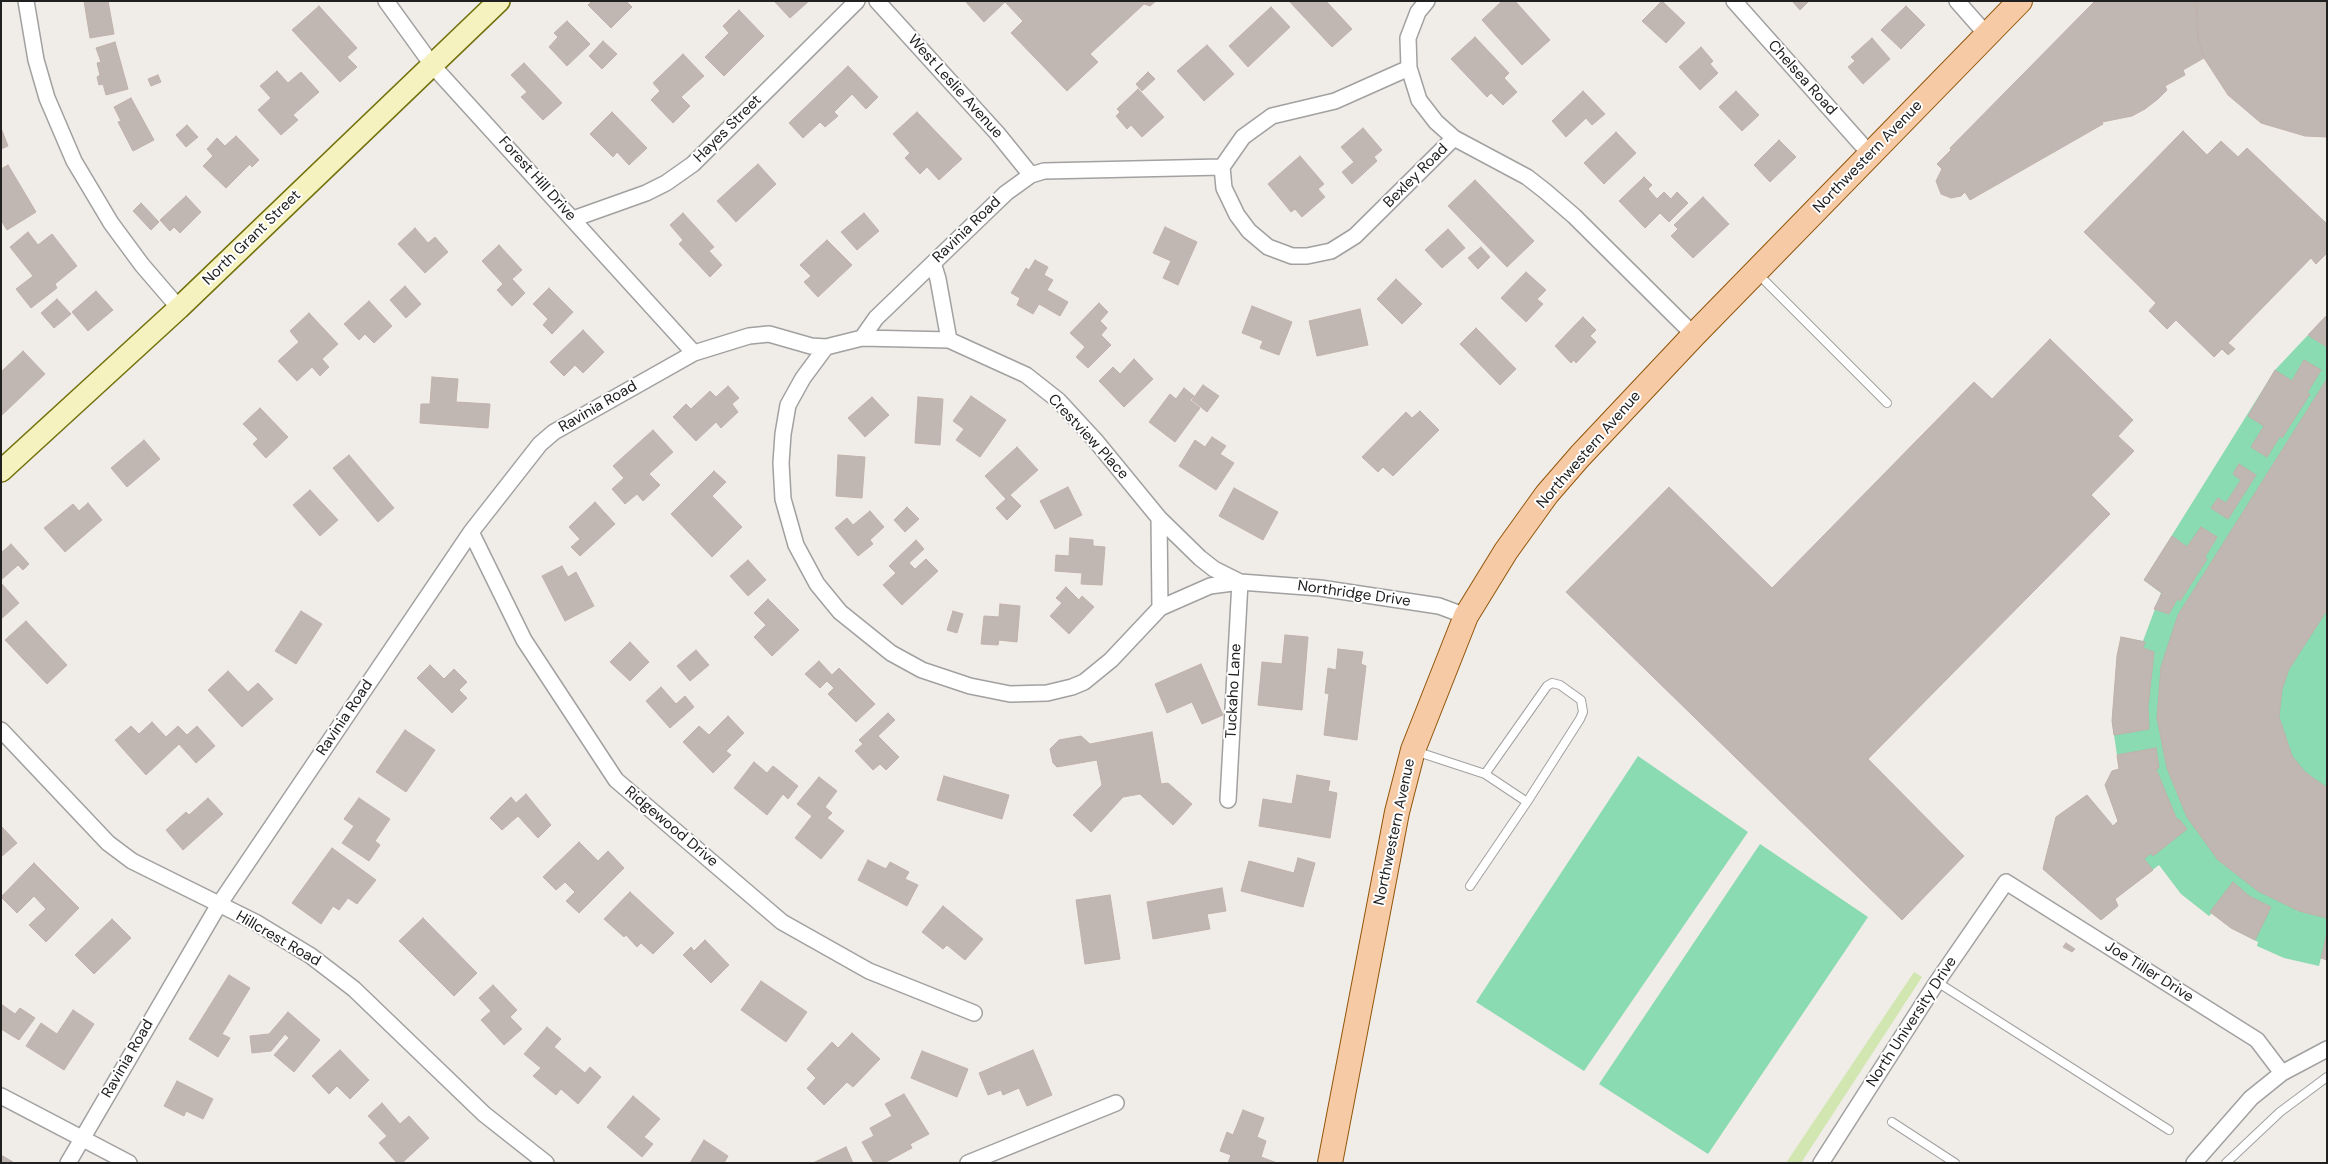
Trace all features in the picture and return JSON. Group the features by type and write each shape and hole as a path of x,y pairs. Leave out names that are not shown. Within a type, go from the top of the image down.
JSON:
{"main road":[{"name":"Northwestern Avenue","path":"1330,1163 1397,812 1413,750 1466,616 1506,551 1547,494 1580,456 1694,334 2020,1"}],"street":[{"path":"26,1 36,60 47,98 74,161 111,223 142,265 179,308"},
{"name":"Forest Hill Drive","path":"386,1 433,66 694,354"},
{"name":"North Grant Street","path":"1,471 179,308 499,1"},
{"name":"Hayes Street","path":"573,219 646,193 666,183 693,164 856,1"},
{"name":"West Leslie Avenue","path":"877,1 997,133 1031,175"},
{"path":"1427,1 1418,12 1408,38 1409,68 1419,100 1436,122 1454,138"},
{"name":"Chelsea Road","path":"1734,1 1870,154"},
{"path":"1957,1 1987,35"},
{"path":"1222,167 1243,138 1272,116 1335,101 1409,68"},
{"name":"Bexley Road","path":"1222,167 1224,188 1237,215 1249,231 1268,247 1292,256 1307,256 1331,251 1354,236 1454,138 1527,177 1545,191 1574,216 1694,334"},
{"name":"Ravinia Road","path":"68,1163 218,906 471,532 540,444 554,432 694,354 749,336 769,334 811,346 826,347 862,338 876,318 933,263 1006,193 1031,175 1044,171 1222,167"},
{"path":"933,263 938,278 948,340"},
{"name":"Crestview Place","path":"862,338 948,340 1026,375 1059,401 1095,440 1159,518"},
{"name":"Northridge Drive","path":"826,347 803,378 788,405 781,463 783,499 796,545 817,584 840,612 891,653 922,670 970,686 1010,694 1047,693 1084,682 1111,660 1160,608 1210,586 1240,582 1320,588 1439,606 1466,616"},
{"path":"1159,518 1160,608"},
{"name":"Northridge Drive","path":"1159,518 1200,558 1214,569 1240,582"},
{"name":"Ridgewood Drive","path":"471,532 524,640 616,780 782,922 868,971 974,1013"},
{"name":"Tuckaho Lane","path":"1228,800 1240,582"},
{"name":"Hillcrest Road","path":"1,730 108,843 132,861 218,906 255,922 311,956 354,989 484,1114 546,1163"},
{"name":"North University Drive","path":"1821,1163 1937,982 2006,882"},
{"name":"Joe Tiller Drive","path":"2006,882 2257,1040 2282,1073"},
{"path":"2194,1163 2252,1098 2282,1073 2327,1049"},
{"path":"1,1096 129,1163"},
{"path":"968,1163 1116,1103"}],"lane":[{"path":"1756,272 1887,402"},
{"path":"1470,886 1527,802 1583,712 1581,700 1560,685 1552,683 1542,692 1484,774"},
{"path":"1413,750 1484,774 1527,802"},
{"path":"1937,982 2169,1130"},
{"path":"2226,1163 2280,1112 2327,1077"},
{"path":"1892,1122 1955,1163"}],"green space":[{"path":"2308,335 2327,347 2327,960 2321,958 2319,966 2284,958 2257,946 2258,942 2231,928 2212,913 2209,916 2181,894 2159,865 2115,899 2118,906 2101,920 2043,869 2056,817 2087,795 2113,826 2118,821 2105,785 2112,771 2119,769 2112,721 2117,656 2121,637 2143,641 2161,593 2144,580 2275,370"},
{"path":"1638,756 1748,832 1584,1071 1476,1002"},
{"path":"1760,844 1868,917 1708,1154 1599,1084"},
{"path":"1914,972 1922,977 1801,1163 1786,1163"}],"building":[{"path":"84,1 108,1 114,34 90,38"},
{"path":"592,1 626,1 632,7 611,28 588,5"},
{"path":"774,1 809,1 790,18"},
{"path":"965,1 1156,1 1150,6 1144,4 1090,54 1098,62 1067,91 1011,33 1023,21 1005,2 984,22"},
{"path":"1289,1 1326,1 1352,29 1332,47"},
{"path":"1502,1 1515,1 1550,40 1522,65 1482,20"},
{"path":"1662,1 1685,23 1666,43 1642,21"},
{"path":"1792,1 1809,1 1800,10"},
{"path":"2095,1 2196,1 2198,37 2204,58 2183,70 2185,75 2165,86 2167,90 2145,109 2132,116 2102,122 2103,124 1970,200 1965,192 1961,196 1951,198 1941,194 1936,181 1942,169 1937,164 1951,150 1950,148"},
{"path":"2196,1 2327,1 2327,137 2305,136 2261,123 2228,95 2204,58 2198,37"},
{"path":"319,6 357,48 347,57 357,67 340,82 292,30"},
{"path":"1906,6 1925,25 1901,49 1881,30"},
{"path":"1271,7 1290,27 1248,67 1229,46"},
{"path":"739,10 764,36 724,76 705,57 729,33 723,26"},
{"path":"567,21 590,44 567,66 549,47 558,37 554,33"},
{"path":"1475,37 1509,73 1504,78 1517,92 1503,105 1491,93 1487,97 1451,59"},
{"path":"1872,38 1890,59 1863,84 1848,67 1855,61 1851,57"},
{"path":"603,41 617,54 602,69 589,56"},
{"path":"115,42 128,89 106,95 103,84 99,85 97,77 100,75 97,63 101,62 96,48"},
{"path":"1207,45 1234,74 1204,101 1177,71"},
{"path":"1701,47 1713,61 1710,64 1718,73 1700,90 1679,67"},
{"path":"683,54 704,76 681,97 690,106 673,123 651,100 660,91 653,83"},
{"path":"524,63 562,103 543,120 521,97 527,92 511,75"},
{"path":"848,66 878,97 866,109 852,94 834,112 838,116 825,127 820,122 803,138 789,123"},
{"path":"277,71 288,83 301,72 319,92 293,115 298,120 281,135 258,110 271,98 260,86"},
{"path":"1148,72 1155,79 1142,91 1136,84"},
{"path":"158,75 161,82 151,86 148,79"},
{"path":"1138,89 1164,117 1142,137 1131,125 1127,129 1116,116 1120,112 1117,109"},
{"path":"1583,91 1605,114 1592,125 1586,118 1566,137 1552,121"},
{"path":"1736,91 1759,115 1742,131 1719,107"},
{"path":"131,98 154,140 133,151 118,122 121,121 114,107"},
{"path":"612,112 647,148 629,165 617,152 613,157 590,134"},
{"path":"917,112 962,159 939,180 927,167 920,174 905,158 910,153 893,134"},
{"path":"187,125 198,137 186,147 176,135"},
{"path":"1,128 8,146 1,149"},
{"path":"1363,128 1382,150 1374,157 1377,161 1352,184 1342,172 1354,162 1341,147"},
{"path":"2183,131 2207,155 2221,141 2238,157 2247,148 2327,224 2327,253 2316,264 2311,258 2228,343 2235,349 2228,355 2222,349 2214,357 2176,320 2167,329 2149,311 2156,303 2084,232"},
{"path":"1616,132 1636,153 1604,184 1584,163"},
{"path":"236,136 259,160 252,167 250,164 226,188 203,166 213,156 207,149 217,138 225,146"},
{"path":"1779,140 1796,157 1770,182 1754,165"},
{"path":"1300,156 1324,184 1318,189 1325,197 1302,217 1295,209 1291,212 1268,184"},
{"path":"758,164 776,184 736,222 717,201"},
{"path":"8,165 36,212 7,230 1,220 1,169"},
{"path":"1644,177 1652,185 1648,189 1657,199 1664,192 1671,199 1677,192 1688,203 1669,222 1660,213 1645,228 1619,201"},
{"path":"1475,180 1534,241 1507,267 1448,206"},
{"path":"186,196 201,212 180,233 174,227 170,231 160,220"},
{"path":"1703,197 1729,224 1693,258 1671,236 1678,229 1674,225"},
{"path":"141,203 159,222 151,230 133,211"},
{"path":"683,213 714,247 709,251 722,265 710,277 679,244 683,240 670,225"},
{"path":"864,213 879,231 857,250 841,232"},
{"path":"1165,227 1197,242 1178,285 1163,278 1171,261 1153,253"},
{"path":"415,228 428,243 435,237 448,252 425,273 398,244"},
{"path":"1448,229 1465,248 1442,268 1425,250"},
{"path":"28,232 38,245 52,234 77,266 55,284 57,288 31,308 16,289 33,276 10,247"},
{"path":"827,240 852,265 818,297 804,282 811,276 800,265"},
{"path":"499,245 522,270 512,279 525,293 512,306 497,290 503,284 482,261"},
{"path":"1481,247 1490,257 1478,269 1468,258"},
{"path":"1035,260 1048,267 1044,275 1053,280 1047,290 1068,302 1060,316 1039,304 1033,314 1017,305 1020,298 1011,293 1026,268 1029,270"},
{"path":"1526,272 1546,290 1537,299 1543,304 1526,322 1501,298"},
{"path":"1396,279 1422,304 1402,324 1377,299"},
{"path":"405,286 421,304 406,318 390,300"},
{"path":"549,288 573,312 552,334 543,325 548,319 533,304"},
{"path":"96,291 113,310 88,331 72,312"},
{"path":"57,299 71,314 54,328 41,313"},
{"path":"369,301 392,326 374,343 365,334 359,340 344,324"},
{"path":"1099,303 1108,312 1100,321 1107,328 1101,335 1111,345 1088,368 1076,357 1085,347 1070,333"},
{"path":"1252,306 1292,322 1279,355 1260,348 1263,341 1242,333"},
{"path":"1360,309 1368,345 1317,356 1309,321"},
{"path":"309,313 338,344 322,359 329,367 320,376 312,367 297,381 278,361 299,342 290,331"},
{"path":"2327,315 2327,347 2308,335"},
{"path":"1583,317 1596,330 1590,336 1596,342 1576,363 1574,360 1571,363 1555,346"},
{"path":"1476,328 1516,369 1500,385 1460,344"},
{"path":"583,330 604,352 583,373 575,365 564,376 550,362"},
{"path":"2050,339 2133,420 2118,436 2134,451 2091,495 2110,514 1868,759 1964,856 1902,920 1566,592 1669,487 1772,588 1974,382 1992,399"},
{"path":"23,351 45,374 1,416 1,372"},
{"path":"1134,359 1153,379 1124,407 1099,381 1113,367 1120,374"},
{"path":"2304,360 2321,370 2307,393 2310,394 2282,438 2280,436 2267,457 2251,447 2264,426 2248,416 2275,370 2292,381"},
{"path":"432,377 458,379 456,402 490,404 488,428 420,423 421,404 430,404"},
{"path":"2327,379 2327,610 2289,669 2282,689 2279,717 2292,756 2305,772 2327,788 2327,918 2299,911 2258,891 2218,860 2187,817 2167,768 2157,718 2161,667 2178,615"},
{"path":"1203,385 1219,396 1207,412 1192,400"},
{"path":"728,386 739,398 732,404 738,412 721,428 716,422 696,441 673,417 686,404 691,409 710,391 716,397"},
{"path":"1184,388 1194,396 1190,400 1200,408 1175,442 1149,422 1170,394 1176,399"},
{"path":"971,396 1006,420 980,457 956,440 964,429 953,421"},
{"path":"872,397 889,415 865,437 848,418"},
{"path":"918,397 943,399 940,445 915,443"},
{"path":"260,408 288,437 266,458 253,444 258,439 243,424"},
{"path":"1420,411 1439,430 1393,476 1383,467 1378,472 1362,457 1406,412 1412,418"},
{"path":"653,430 673,452 649,474 660,485 643,501 637,494 625,504 612,489 624,478 613,466"},
{"path":"1212,437 1226,446 1220,454 1234,463 1216,490 1179,466 1195,440 1205,447"},
{"path":"144,440 160,459 127,487 111,468"},
{"path":"1017,447 1038,470 1010,495 1021,506 1007,520 996,508 1006,499 985,476"},
{"path":"349,455 394,508 378,522 333,468"},
{"path":"838,455 865,457 862,498 836,496"},
{"path":"2239,464 2256,475 2228,519 2211,508 2218,498 2226,503 2241,480 2233,474"},
{"path":"714,471 726,482 712,496 742,527 712,557 671,514"},
{"path":"1068,487 1082,515 1055,529 1040,501"},
{"path":"1234,488 1278,512 1263,540 1219,516"},
{"path":"310,490 338,520 320,536 293,505"},
{"path":"595,502 615,524 580,556 571,547 580,539 569,527"},
{"path":"88,503 102,520 65,552 44,528 73,504 79,511"},
{"path":"907,507 919,519 905,532 894,520"},
{"path":"870,511 884,527 870,540 873,544 858,556 835,528 847,518 853,525"},
{"path":"2201,527 2217,537 2205,557 2207,559 2180,601 2177,599 2169,614 2154,609 2162,593 2144,580 2172,536 2187,547"},
{"path":"1070,538 1093,540 1093,546 1105,547 1102,585 1081,584 1082,573 1055,571 1056,555 1069,556"},
{"path":"916,540 924,549 909,563 915,569 926,559 938,571 902,605 883,585 896,573 889,566"},
{"path":"11,544 29,564 23,570 18,565 1,580 1,553"},
{"path":"748,560 766,580 748,596 730,576"},
{"path":"562,566 568,577 576,572 594,606 565,621 542,576"},
{"path":"1,583 19,603 1,619"},
{"path":"1066,587 1079,600 1082,596 1094,607 1069,634 1050,616 1062,603 1056,598"},
{"path":"768,599 799,630 772,656 754,637 766,625 754,613"},
{"path":"1000,604 1020,606 1017,642 999,640 998,645 981,644 984,616 999,617"},
{"path":"301,611 322,624 296,664 275,651"},
{"path":"953,611 963,614 957,633 947,630"},
{"path":"26,621 67,665 47,684 5,640"},
{"path":"1285,635 1308,637 1302,710 1258,705 1262,662 1282,664"},
{"path":"2121,637 2145,642 2143,648 2154,652 2148,707 2149,729 2114,735 2112,721 2117,656"},
{"path":"630,642 649,662 630,681 610,662"},
{"path":"1338,649 1363,652 1361,664 1366,666 1357,740 1324,735 1329,694 1325,693 1328,668 1336,670"},
{"path":"696,650 709,665 690,681 677,666"},
{"path":"819,661 832,675 839,668 875,704 856,722 828,694 834,688 827,681 820,688 805,674"},
{"path":"1201,664 1223,715 1202,724 1192,702 1167,713 1155,684"},
{"path":"430,665 444,679 454,669 467,682 459,690 467,698 452,713 417,678"},
{"path":"228,671 248,692 258,683 273,699 242,727 208,690"},
{"path":"661,687 676,704 685,696 694,707 670,728 646,701"},
{"path":"888,713 895,720 878,736 899,757 886,770 880,764 873,770 855,751 863,744 859,740"},
{"path":"728,716 744,733 726,751 731,755 713,773 683,742 699,726 709,735"},
{"path":"152,722 166,737 178,726 187,735 197,726 215,746 196,763 179,744 146,775 115,740 131,726 139,734"},
{"path":"405,730 435,750 406,792 376,772"},
{"path":"1152,732 1161,784 1168,783 1192,804 1173,825 1140,794 1123,797 1091,832 1073,815 1102,785 1097,760 1057,767 1053,763 1050,749 1059,740 1081,736 1090,744"},
{"path":"2156,748 2159,768 2156,769 2177,820 2179,819 2187,829 2153,856 2151,853 2144,859 2153,870 2115,899 2118,906 2101,920 2043,869 2056,817 2087,795 2113,826 2118,821 2105,785 2112,771 2119,769 2117,755"},
{"path":"754,762 767,773 773,766 798,786 788,799 783,794 767,815 734,788"},
{"path":"1297,775 1330,781 1328,791 1337,793 1330,838 1259,826 1263,799 1292,804"},
{"path":"944,776 1009,795 1002,819 937,800"},
{"path":"819,777 837,791 825,807 832,813 827,818 844,831 821,859 795,838 812,816 797,804"},
{"path":"526,794 551,825 538,838 518,816 502,830 490,818 511,797 516,803"},
{"path":"208,798 223,814 183,850 166,830 186,812 189,815"},
{"path":"359,798 390,819 375,841 380,845 369,861 342,843 354,826 344,819"},
{"path":"1,826 17,843 1,857"},
{"path":"579,842 598,861 608,851 624,868 579,913 566,901 575,892 565,882 556,890 543,877"},
{"path":"332,848 376,880 357,904 348,898 339,910 333,906 321,924 292,903"},
{"path":"1298,858 1315,863 1303,907 1241,891 1249,861 1294,873"},
{"path":"868,860 886,869 890,862 909,872 905,879 918,885 907,906 858,880"},
{"path":"34,863 79,908 46,942 29,925 46,909 34,896 17,913 1,897"},
{"path":"2233,882 2249,896 2271,907 2255,940 2231,928 2210,912"},
{"path":"1222,888 1226,911 1207,914 1210,929 1153,939 1147,902"},
{"path":"630,892 674,933 653,954 641,943 637,947 626,935 624,937 604,919"},
{"path":"1110,895 1120,959 1085,964 1076,900"},
{"path":"943,906 983,939 965,960 947,945 943,949 922,932"},
{"path":"423,918 477,973 454,996 399,941"},
{"path":"112,919 131,938 94,974 75,955"},
{"path":"2327,933 2327,960 2321,958"},
{"path":"705,940 729,965 711,983 683,955 691,947 694,951"},
{"path":"2066,943 2075,949 2072,952 2063,947"},
{"path":"229,975 250,988 222,1034 230,1038 218,1057 189,1039"},
{"path":"761,981 807,1012 786,1042 741,1010"},
{"path":"493,985 517,1010 510,1017 522,1029 504,1045 481,1020 491,1011 479,998"},
{"path":"1,1004 15,1014 20,1008 35,1018 19,1040 1,1029"},
{"path":"73,1010 94,1024 64,1070 26,1046 41,1023 57,1034"},
{"path":"288,1012 320,1040 294,1072 274,1055 289,1038 285,1034 271,1051 252,1053 250,1036 269,1034"},
{"path":"547,1027 561,1039 554,1047 585,1073 590,1067 601,1077 578,1104 561,1089 556,1095 533,1076 541,1068 524,1054"},
{"path":"852,1033 880,1059 853,1087 847,1082 824,1105 807,1088 816,1078 807,1069 832,1042 838,1048"},
{"path":"340,1050 369,1080 350,1099 337,1086 329,1094 312,1076"},
{"path":"1033,1050 1052,1095 1027,1106 1019,1088 1003,1095 1001,1090 988,1095 979,1073"},
{"path":"922,1051 968,1069 957,1097 911,1078"},
{"path":"177,1081 213,1099 203,1119 186,1111 184,1116 164,1106"},
{"path":"904,1094 929,1134 910,1144 912,1148 884,1163 874,1163 862,1142 874,1136 870,1128 892,1116 885,1104"},
{"path":"633,1096 660,1119 644,1137 653,1144 642,1157 607,1127"},
{"path":"382,1103 400,1124 409,1116 429,1138 402,1163 397,1163 379,1143 387,1136 368,1116"},
{"path":"1243,1110 1264,1118 1257,1137 1266,1141 1261,1157 1277,1163 1228,1163 1231,1155 1220,1151 1227,1132 1233,1135"},
{"path":"704,1140 728,1156 724,1163 690,1163"},
{"path":"846,1147 853,1163 813,1163"},
{"path":"1,1155 13,1162 13,1163 1,1163"}]}
